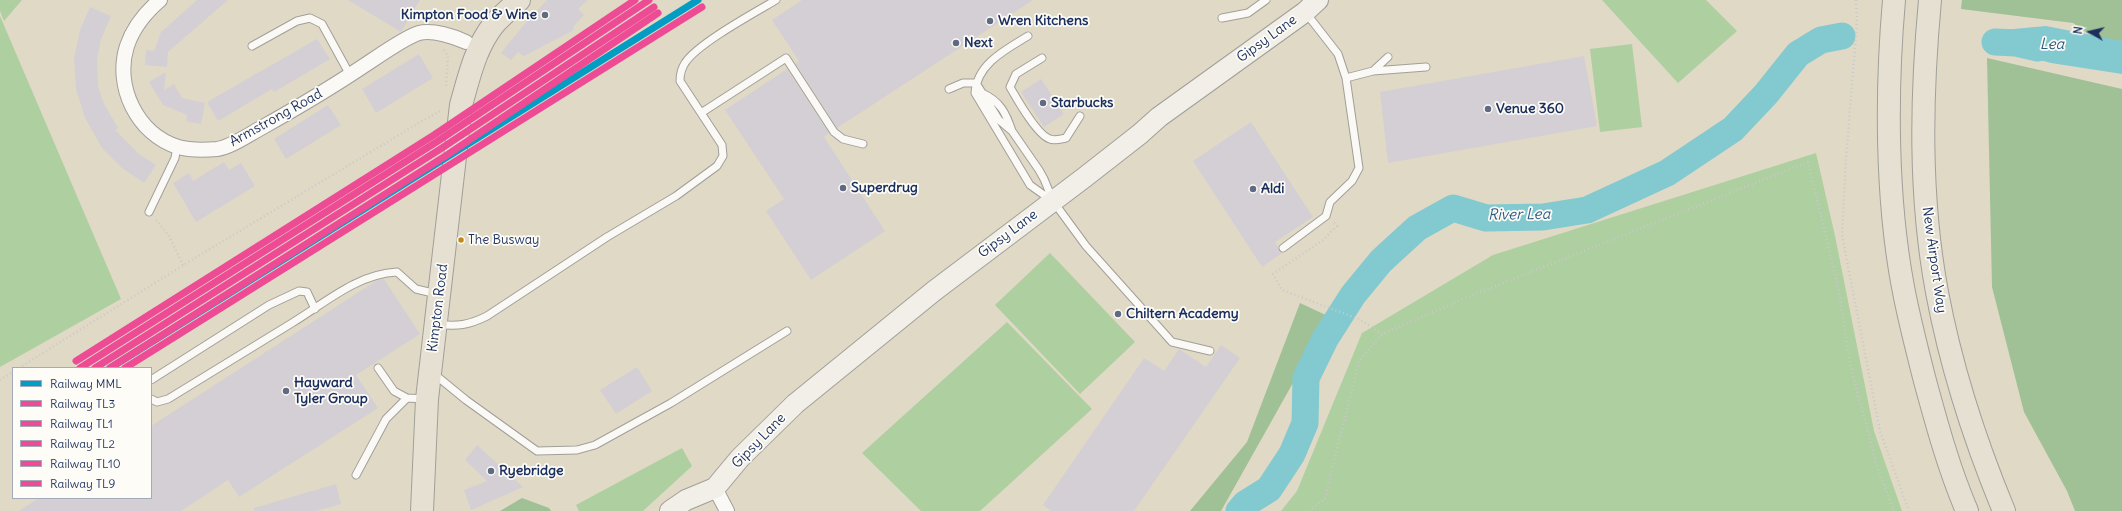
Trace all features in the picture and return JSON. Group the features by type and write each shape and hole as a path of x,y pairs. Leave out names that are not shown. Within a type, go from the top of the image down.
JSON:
{"highway":[{"name":"Kimpton Road","path":"422,511 417,398 431,371 435,324 452,183 448,109 455,86 458,65 466,42 485,16 500,0"},
{"name":"Kimpton Road","path":"448,109 472,65 480,46 494,25 519,0"},
{"path":"1894,0 1891,55 1890,138 1896,240 1903,286 1939,433 1967,511"},
{"name":"New Airport Way","path":"1930,0 1924,62 1923,154 1929,238 1936,292 1967,413 2004,511"}],"main road":[{"name":"Gipsy Lane","path":"716,488 740,458 795,404 934,291 1140,134 1159,117 1311,6"},
{"path":"670,511 686,500 716,488"}],"street":[{"name":"Armstrong Road","path":"160,0 135,29 127,46 123,64 123,81 133,110 144,124 158,135 177,146 198,149 219,148 254,132 420,32 451,36 466,42"},
{"path":"716,488 727,511"}],"lane":[{"path":"435,324 460,326 472,324 487,316 607,237 676,196 717,166 723,156 722,145 680,81 681,70 685,62 697,50 776,0"},
{"path":"1222,18 1248,13 1266,0"},
{"path":"1284,248 1326,216 1330,202 1352,181 1359,168 1346,78 1338,54 1311,6"},
{"path":"252,46 297,21 310,18 322,24 350,75"},
{"path":"1028,36 990,61 981,72 976,82 975,93 1030,185 1053,201"},
{"path":"1373,71 1388,57"},
{"path":"701,113 786,58 834,132 843,139 863,144"},
{"path":"1042,58 1016,74 1010,87 1021,104 1044,136 1051,140 1066,138 1080,116"},
{"path":"1346,78 1373,71 1426,67"},
{"path":"976,82 982,93 995,99 1006,116 1012,131 1044,179 1053,201 1086,246 1168,338 1178,344 1210,351"},
{"path":"949,89 963,83 976,82"},
{"path":"149,212 175,158 177,146"},
{"path":"152,400 157,402 168,399 316,309 349,286 380,272 396,272 416,289 439,294"},
{"path":"152,379 269,305 299,291 307,292 316,309"},
{"path":"431,371 466,400 537,451 577,450 595,445 671,403 787,331"},
{"path":"378,368 394,391 417,398"},
{"path":"356,475 386,419 417,398"}],"path":[{"path":"1856,0 1857,21 1846,160 1842,234 1880,431 1909,511"},
{"path":"444,50 448,56 446,89"},
{"path":"21,367 183,265 417,124 448,109"},
{"path":"1309,511 1325,498 1360,361 1382,334 1482,291 1808,162 1838,290 1850,364 1877,466 1894,511"},
{"path":"149,212 169,236 183,265"},
{"path":"1326,216 1337,226 1323,240 1273,274 1282,290 1361,320 1382,334"},
{"path":"0,380 12,373"}],"green space":[{"path":"0,0 22,0 4,21 0,11"},
{"path":"1602,0 1706,0 1737,31 1678,83"},
{"path":"1962,0 2122,0 2122,43 2097,40 2073,23 1961,9"},
{"path":"0,16 121,299 0,367"},
{"path":"1632,44 1642,127 1600,132 1590,49"},
{"path":"1987,58 2122,89 2122,511 2075,511 2067,491 2024,412 1992,287"},
{"path":"1816,153 1835,236 1874,431 1902,511 1281,511 1297,491 1362,333 1493,255"},
{"path":"1050,253 1135,342 1080,394 995,305"},
{"path":"1300,303 1330,317 1221,511 1190,511 1247,442"},
{"path":"1007,322 1092,409 980,511 921,511 862,453"},
{"path":"682,448 692,466 643,511 579,511 576,505"},
{"path":"522,498 549,508 551,511 500,511"}],"water":[{"name":"Lea","path":"2046,26 2122,41 2122,74 2051,63 2003,50 2003,30"}],"building":[{"path":"197,0 228,0 168,52 167,67 145,65 146,50 154,51 161,32"},
{"path":"348,0 420,0 401,32"},
{"path":"547,0 588,0 578,9 584,15 573,27 574,30 524,56 518,52 511,60 501,53 522,27"},
{"path":"802,0 1033,0 837,128 796,64 799,61 772,20"},
{"path":"90,7 111,16 101,39 97,59 98,86 104,104 118,128 115,130 139,154 156,165 144,183 122,168 102,148 85,118 76,89 74,59 80,30"},
{"path":"317,39 330,59 274,92 272,89 218,121 207,102"},
{"path":"419,54 433,78 376,113 362,89"},
{"name":"Venue 360","path":"1584,56 1597,126 1388,163 1380,92"},
{"path":"787,69 829,133 824,137 885,231 811,280 766,211 784,199 725,110"},
{"path":"166,72 164,90 174,84 182,98 205,103 201,124 186,121 187,115 163,105 149,82"},
{"name":"Starbucks","path":"1041,79 1064,114 1044,127 1021,92"},
{"path":"328,105 341,125 286,159 274,139"},
{"name":"Aldi","path":"1251,122 1313,217 1275,242 1282,253 1262,267 1193,161"},
{"path":"224,162 229,170 241,163 255,186 196,222 173,183 189,173 193,181"},
{"name":"Hayward Tyler Group","path":"384,279 420,334 356,375 378,408 239,497 228,480 181,511 19,511 37,499 152,499 152,425 376,281"},
{"path":"1221,345 1240,358 1134,511 1051,511 1043,505 1144,358 1164,371 1179,349 1206,367"},
{"path":"637,367 652,391 616,414 600,390"},
{"name":"Ryebridge","path":"477,445 523,487 471,510 464,490 487,481 465,460"},
{"path":"336,484 341,504 316,511 254,511 254,508"}],"waterway":[{"name":"River Lea","path":"1239,511 1245,504 1269,489 1292,454 1305,423 1306,378 1325,339 1353,295 1381,261 1417,228 1453,208 1486,218 1543,217 1587,210 1667,173 1733,129 1766,94 1798,54 1821,40 1842,36"},
{"name":"River Lea","path":"1995,42 2016,43 2038,48"}],"rail line":[{"name":"TL10","path":"76,361 434,135 635,0"},
{"name":"TL1","path":"82,367 438,141 649,0"},
{"name":"MML","path":"112,367 698,0"},
{"name":"TL2","path":"97,367 442,148 654,7"},
{"name":"TL3","path":"127,367 702,7"},
{"name":"TL9","path":"112,367 447,155 658,13"}],"place":[{"name":"Kimpton Food & Wine","path":"545,15"},
{"name":"Wren Kitchens","path":"990,21"},
{"name":"Next","path":"956,43"},
{"name":"Starbucks","path":"1043,103"},
{"name":"Venue 360","path":"1488,109"},
{"name":"Superdrug","path":"843,188"},
{"name":"Aldi","path":"1253,189"},
{"name":"The Busway","path":"461,240"},
{"name":"Chiltern Academy","path":"1118,314"},
{"name":"Hayward Tyler Group","path":"286,391"},
{"name":"Ryebridge","path":"491,471"}]}
